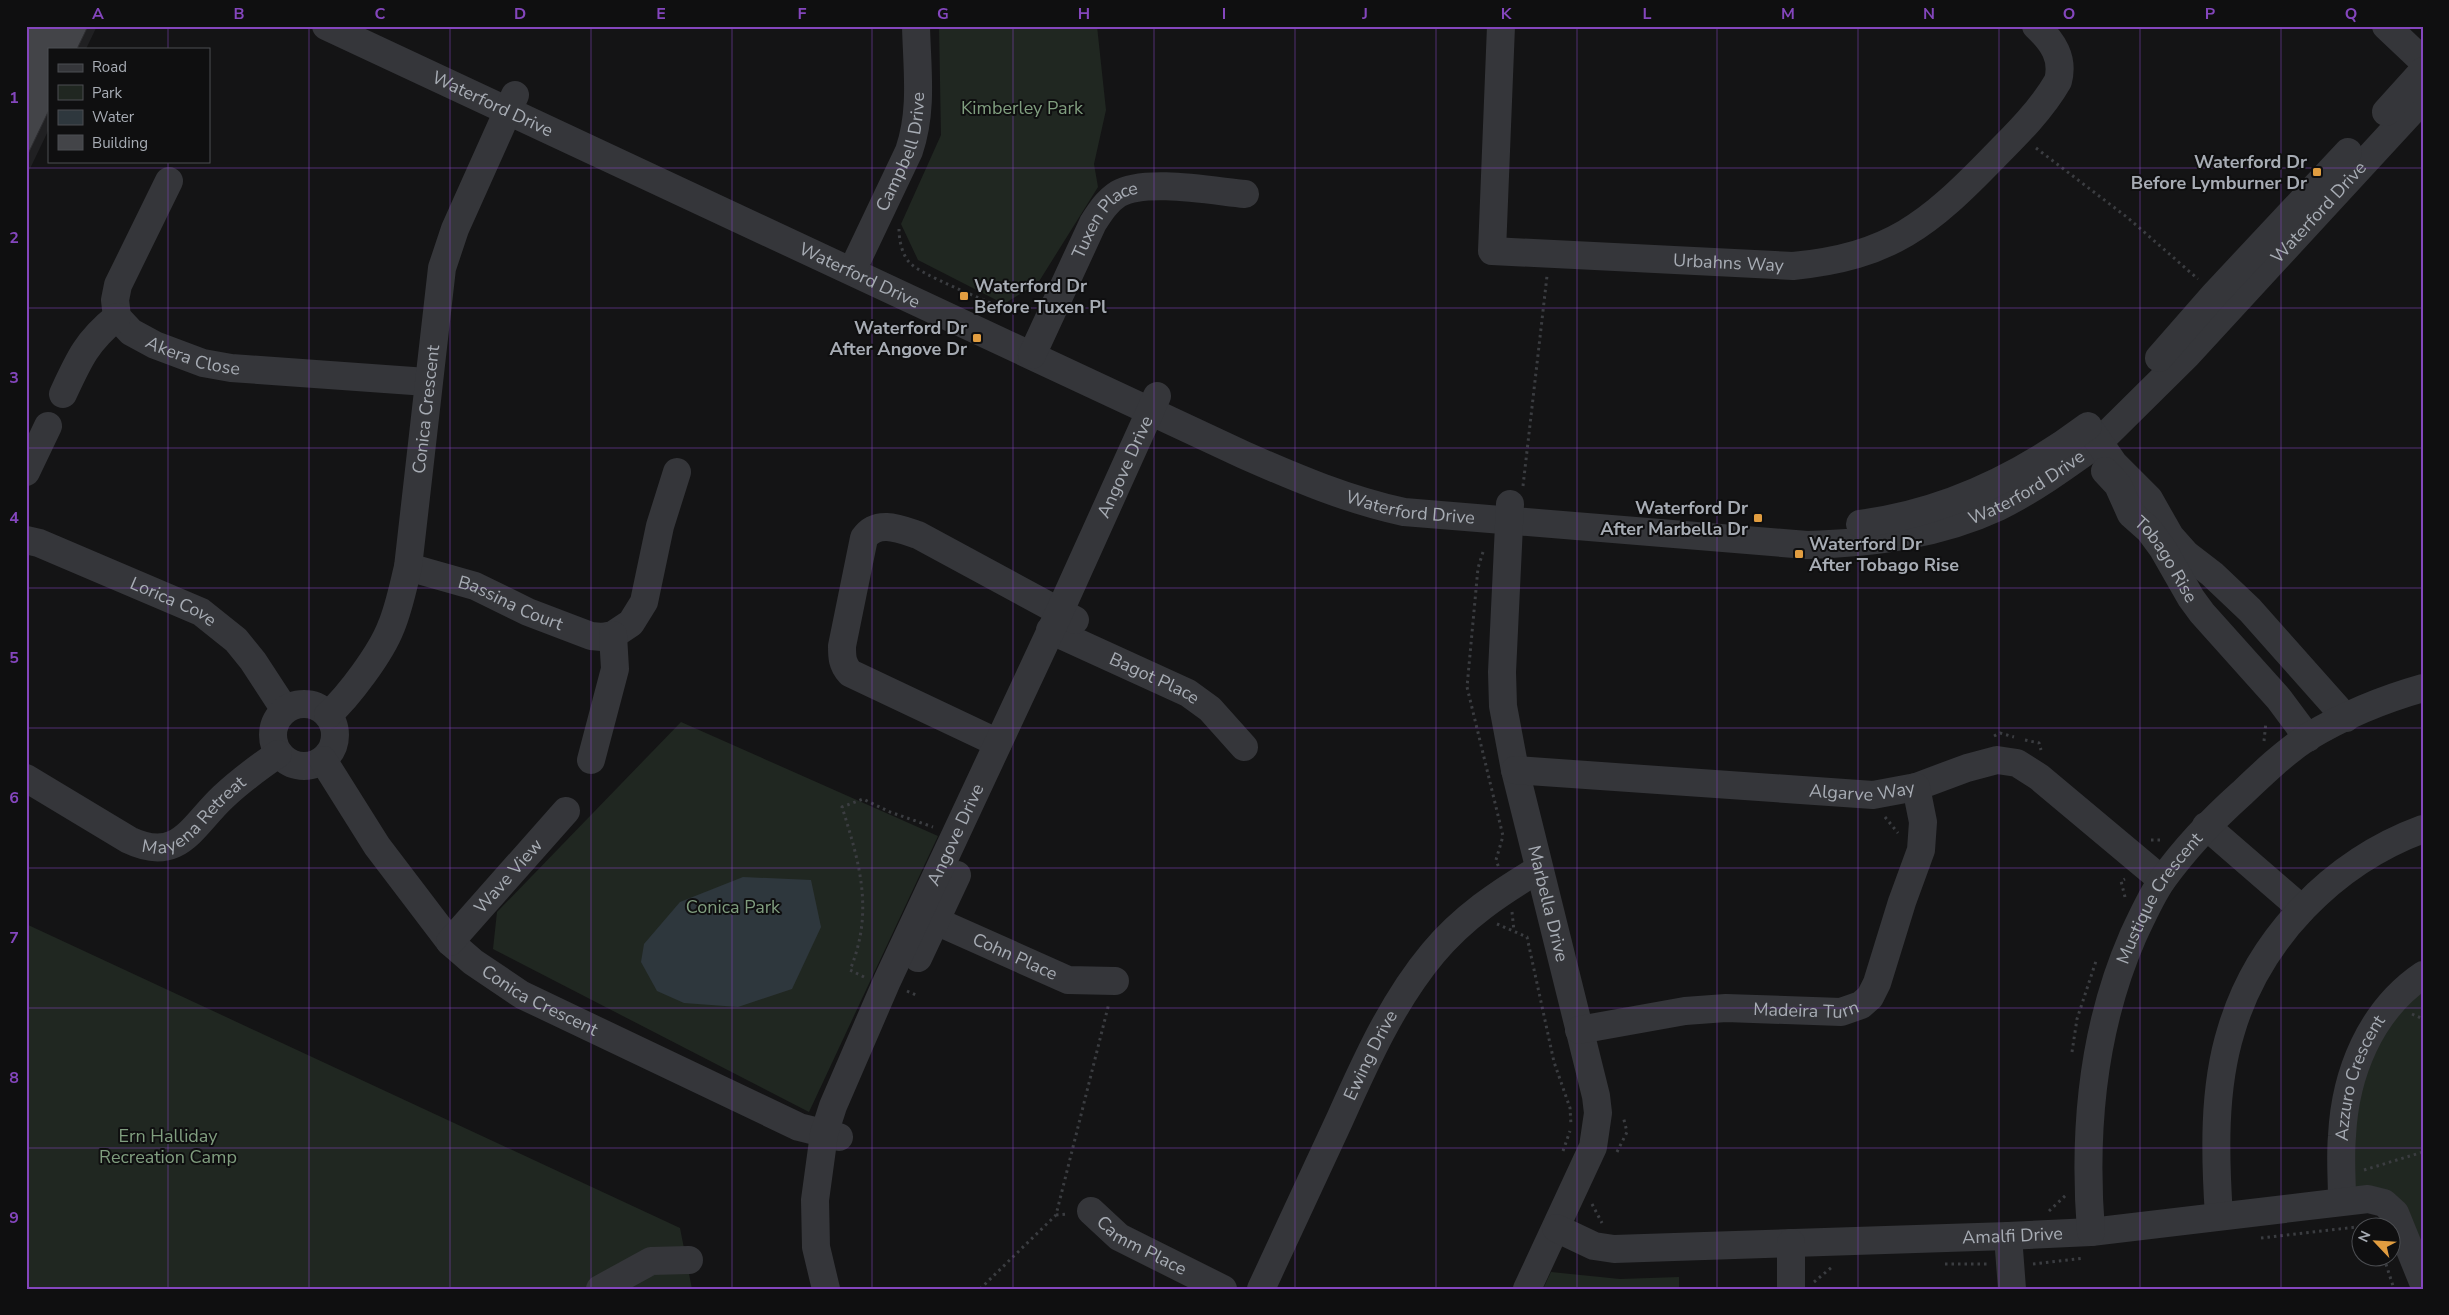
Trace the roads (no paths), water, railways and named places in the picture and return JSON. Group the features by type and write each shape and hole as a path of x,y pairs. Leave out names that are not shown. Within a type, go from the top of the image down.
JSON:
{"street":[{"name":"Waterford Drive","path":"326,26 512,102"},
{"name":"Waterford Drive","path":"367,26 512,102 1162,407 1298,479 1372,504 1404,512 1513,510 1807,546 1845,544 1916,535 1998,507 2021,494 2187,355 2423,99"},
{"name":"Campbell Drive","path":"856,264 909,151 915,133 919,98 916,26"},
{"name":"Urbahns Way","path":"1501,26 1492,251 1793,266 1852,257 1885,245 1920,226 1952,200 2017,134 2054,89 2061,72 2059,56 2055,47 2036,26"},
{"path":"2386,26 2423,61"},
{"name":"Waterford Drive","path":"2086,439 2215,294 2423,71"},
{"name":"Conica Crescent","path":"328,714 339,705 381,647 391,628 408,567 427,382 442,268 447,250 512,102"},
{"path":"63,394 81,354 98,332 117,317 115,300 118,285 169,182"},
{"name":"Tuxen Place","path":"1035,348 1093,223 1102,209 1116,195 1134,188 1154,186 1245,194"},
{"name":"Akera Close","path":"117,317 122,325 131,332 182,356 203,363 231,368 427,382"},
{"name":"Angove Drive","path":"826,1289 816,1246 814,1200 845,1075 927,917 1162,407"},
{"path":"26,472 48,426"},
{"name":"Tobago Rise","path":"2086,439 2149,498 2170,536 2186,554 2229,589 2250,610 2346,718"},
{"name":"Tobago Rise","path":"2086,439 2118,485 2131,514 2149,530 2164,548 2191,598 2202,613 2273,707 2308,738"},
{"path":"591,760 615,669 613,635 631,623 644,602 660,526 677,472"},
{"name":"Marbella Drive","path":"1513,510 1502,672 1503,706 1515,770 1596,1096 1597,1129 1593,1147 1527,1289"},
{"name":"Bagot Place","path":"998,743 850,673 846,668 843,663 842,646 864,538 869,530 876,527 902,529 918,535 1063,625 1188,693 1210,709 1244,748"},
{"name":"Lorica Cove","path":"26,540 39,543 201,612 236,640 253,661 285,710"},
{"name":"Bassina Court","path":"408,567 475,586 528,612 590,636 602,637 613,635"},
{"name":"Tobago Rise","path":"2202,613 2229,589"},
{"name":"Angove Drive","path":"927,917 998,743 1063,625"},
{"path":"2273,707 2308,675"},
{"name":"Mustique Crescent","path":"2091,1232 2088,1188 2091,1106 2096,1060 2107,1007 2122,961 2138,924 2154,874 2260,776 2308,738 2346,718 2387,700 2423,688"},
{"path":"299,704 310,704 328,714 334,724 336,735 334,746 323,760 313,765 302,766 291,764 278,754 273,744 272,733 275,722 285,710 299,704"},
{"name":"Mayena Retreat","path":"26,778 129,840 141,846 156,848 170,846 184,840 222,798 278,754"},
{"name":"Conica Crescent","path":"323,760 377,846 450,942 473,962 522,995 792,1124 831,1136"},
{"name":"Algarve Way","path":"1515,770 1850,794 1887,793 1916,786 1985,762 2007,760 2039,777 2154,874"},
{"name":"Madeira Turn","path":"1579,1030 1685,1011 1735,1008 1841,1012 1861,1005 1870,997 1877,983 1921,850 1923,822 1916,786"},
{"name":"Wave View","path":"450,942 566,811"},
{"path":"2206,826 2302,909"},
{"path":"2219,1216 2217,1181 2218,1120 2222,1073 2231,1030 2247,990 2262,961 2302,909 2350,867 2399,838 2423,829"},
{"name":"Ewing Drive","path":"1261,1289 1370,1054 1404,994 1433,953 1464,921 1493,896 1539,869"},
{"name":"Cohn Place","path":"927,917 1068,980 1115,981"},
{"name":"Azzuro Crescent","path":"2342,1201 2342,1137 2350,1079 2376,1023 2393,1001 2423,975"},
{"name":"Angove Drive","path":"831,1136 834,1162 832,1225 834,1250 844,1289"},
{"name":"Amalfi Drive","path":"1556,1228 1594,1246 1614,1249 1791,1244 2091,1232 2368,1199 2384,1203 2395,1213 2423,1282"},
{"name":"Camm Place","path":"1091,1211 1120,1237 1223,1289"},
{"path":"2008,1236 2012,1289"},
{"path":"1791,1244 1791,1289"},
{"path":"600,1289 651,1261 689,1260"}],"water":[{"path":"743,877 811,880 821,927 792,989 738,1007 684,1003 657,991 641,962 644,944 680,902"}],"place":[{"name":"Waterford Dr Before Lymburner Dr","path":"2317,172"},
{"name":"Waterford Dr Before Tuxen Pl","path":"964,296"},
{"name":"Waterford Dr After Angove Dr","path":"977,338"},
{"name":"Waterford Dr After Marbella Dr","path":"1758,518"},
{"name":"Waterford Dr After Tobago Rise","path":"1799,554"}],"park label":[{"name":"Kimberley Park","path":"1022,108"},
{"name":"Conica Park","path":"733,907"},
{"name":"Ern Halliday Recreation Camp","path":"168,1146"}]}
